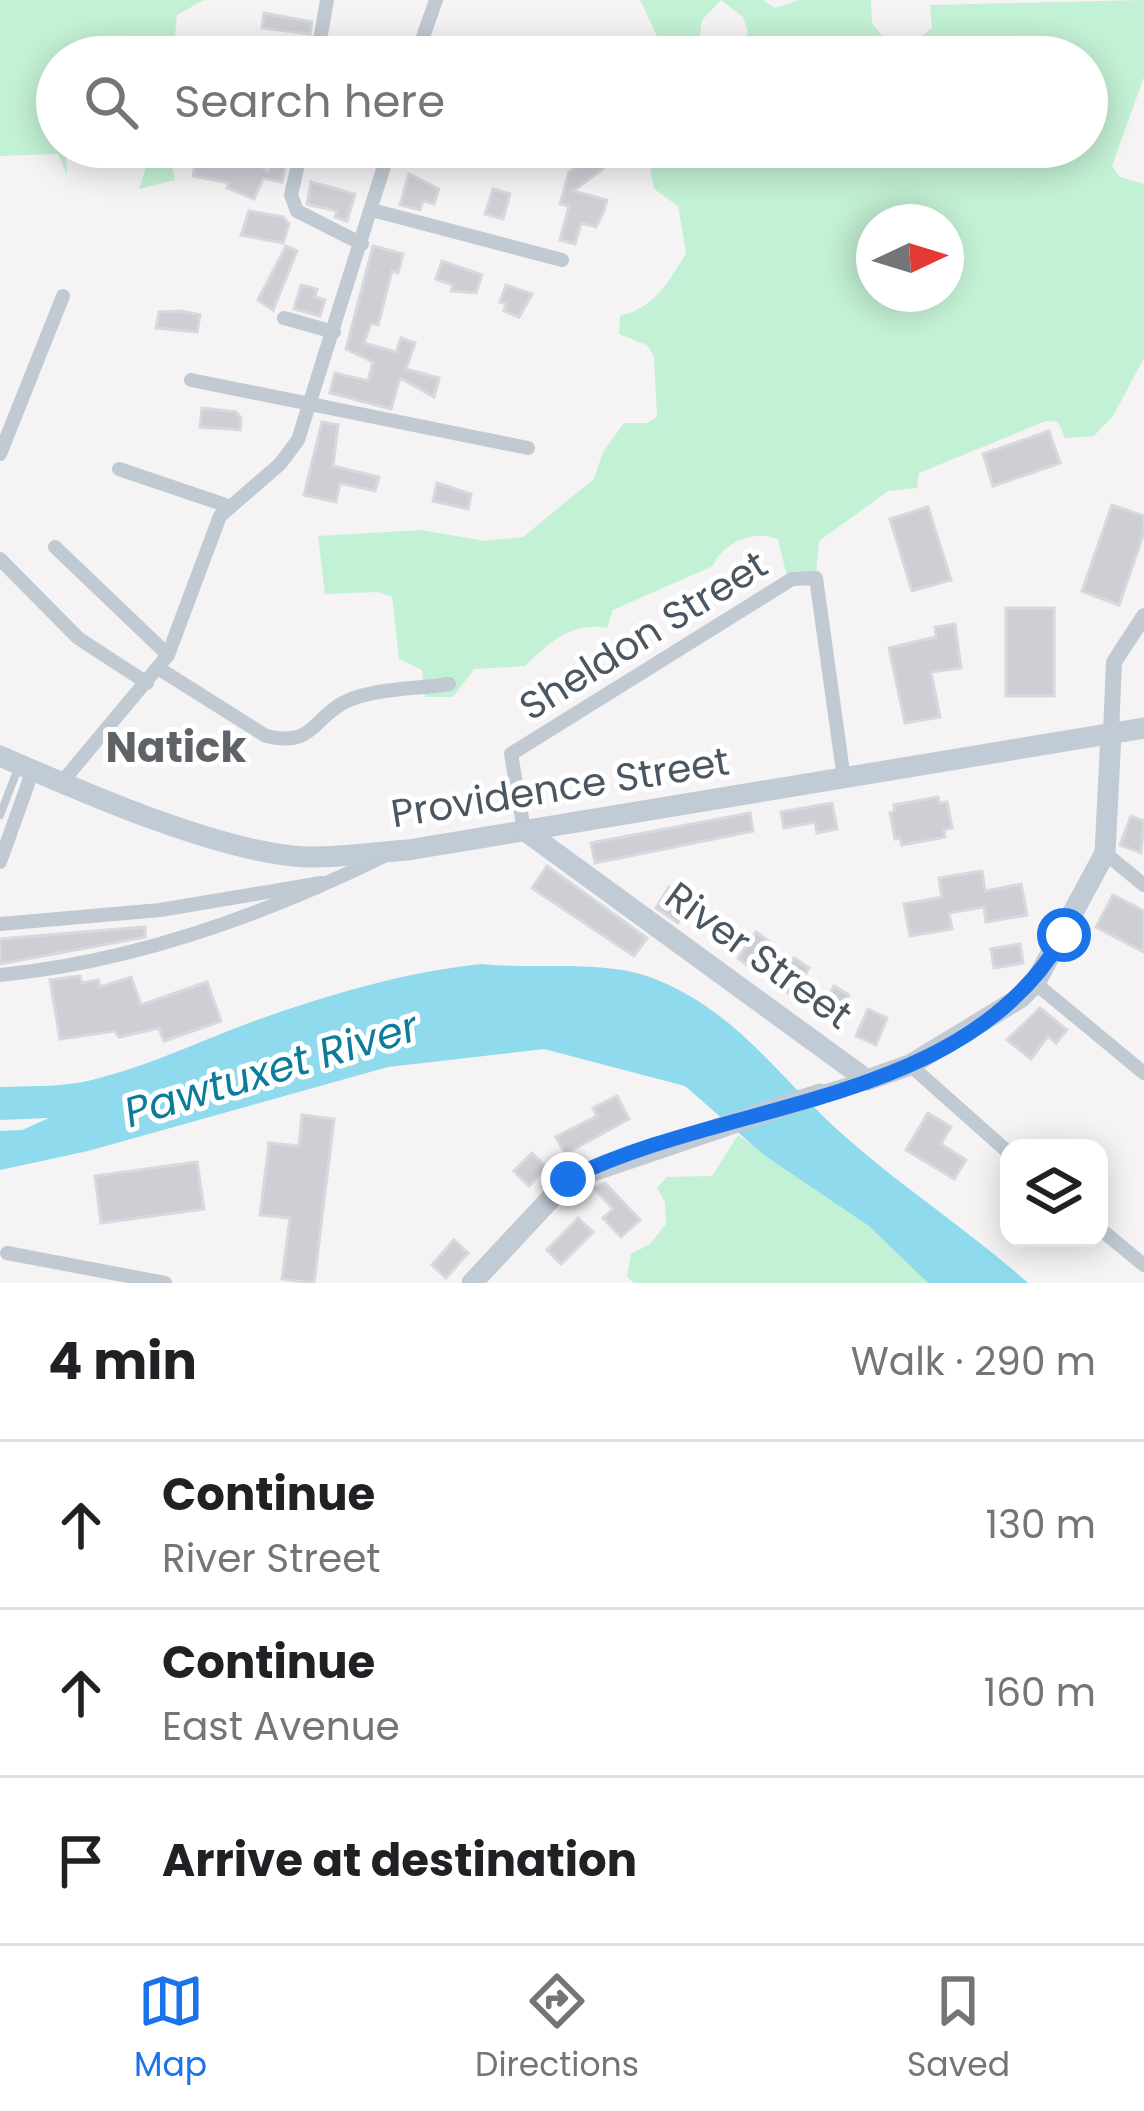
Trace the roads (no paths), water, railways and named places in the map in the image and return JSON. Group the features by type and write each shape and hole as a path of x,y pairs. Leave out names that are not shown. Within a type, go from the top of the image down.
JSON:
{"main road":[{"name":"Providence Street","path":"18,764 166,823 283,854 321,857 395,851 1144,728"},
{"name":"River Street","path":"524,830 867,1080 910,1065 1020,998 1035,983 1105,853 1111,733"},
{"path":"472,1283 568,1179 820,1094"}],"street":[{"path":"321,36 327,0"},
{"path":"423,36 436,0"},
{"path":"297,168 291,195 297,211 362,244"},
{"path":"62,782 168,655 228,506 287,455 313,403 384,168"},
{"path":"372,210 562,260"},
{"path":"0,454 63,296"},
{"path":"284,318 334,332"},
{"path":"191,380 528,448"},
{"path":"119,469 228,506"},
{"path":"55,547 168,655"},
{"path":"0,559 78,638 147,683"},
{"name":"Sheldon Street","path":"524,830 511,754 792,579 816,578 844,779"},
{"path":"1111,733 1114,662 1144,616"},
{"path":"158,668 266,736 280,739 305,735 354,698 449,684"},
{"path":"0,862 18,764"},
{"path":"0,975 59,969 161,944 303,898 395,851"},
{"path":"1105,853 1144,886"},
{"path":"0,924 136,913 332,882"},
{"path":"1035,983 1144,1073"},
{"path":"910,1065 1000,1145"},
{"path":"820,1094 867,1080"},
{"path":"1108,1235 1144,1265"},
{"path":"7,1253 165,1283"}],"lane":[{"path":"0,815 18,764"}],"water":[{"name":"Pawtuxet River","path":"482,964 614,969 655,979 685,993 736,1029 871,1158 1028,1283 928,1283 869,1226 764,1155 685,1086 544,1049 388,1067 88,1151 0,1170 0,1131 22,1130 49,1118 0,1120 0,1087 63,1085 105,1077 335,995 393,979"}],"district":[{"name":"Natick","path":"176,747"}]}
